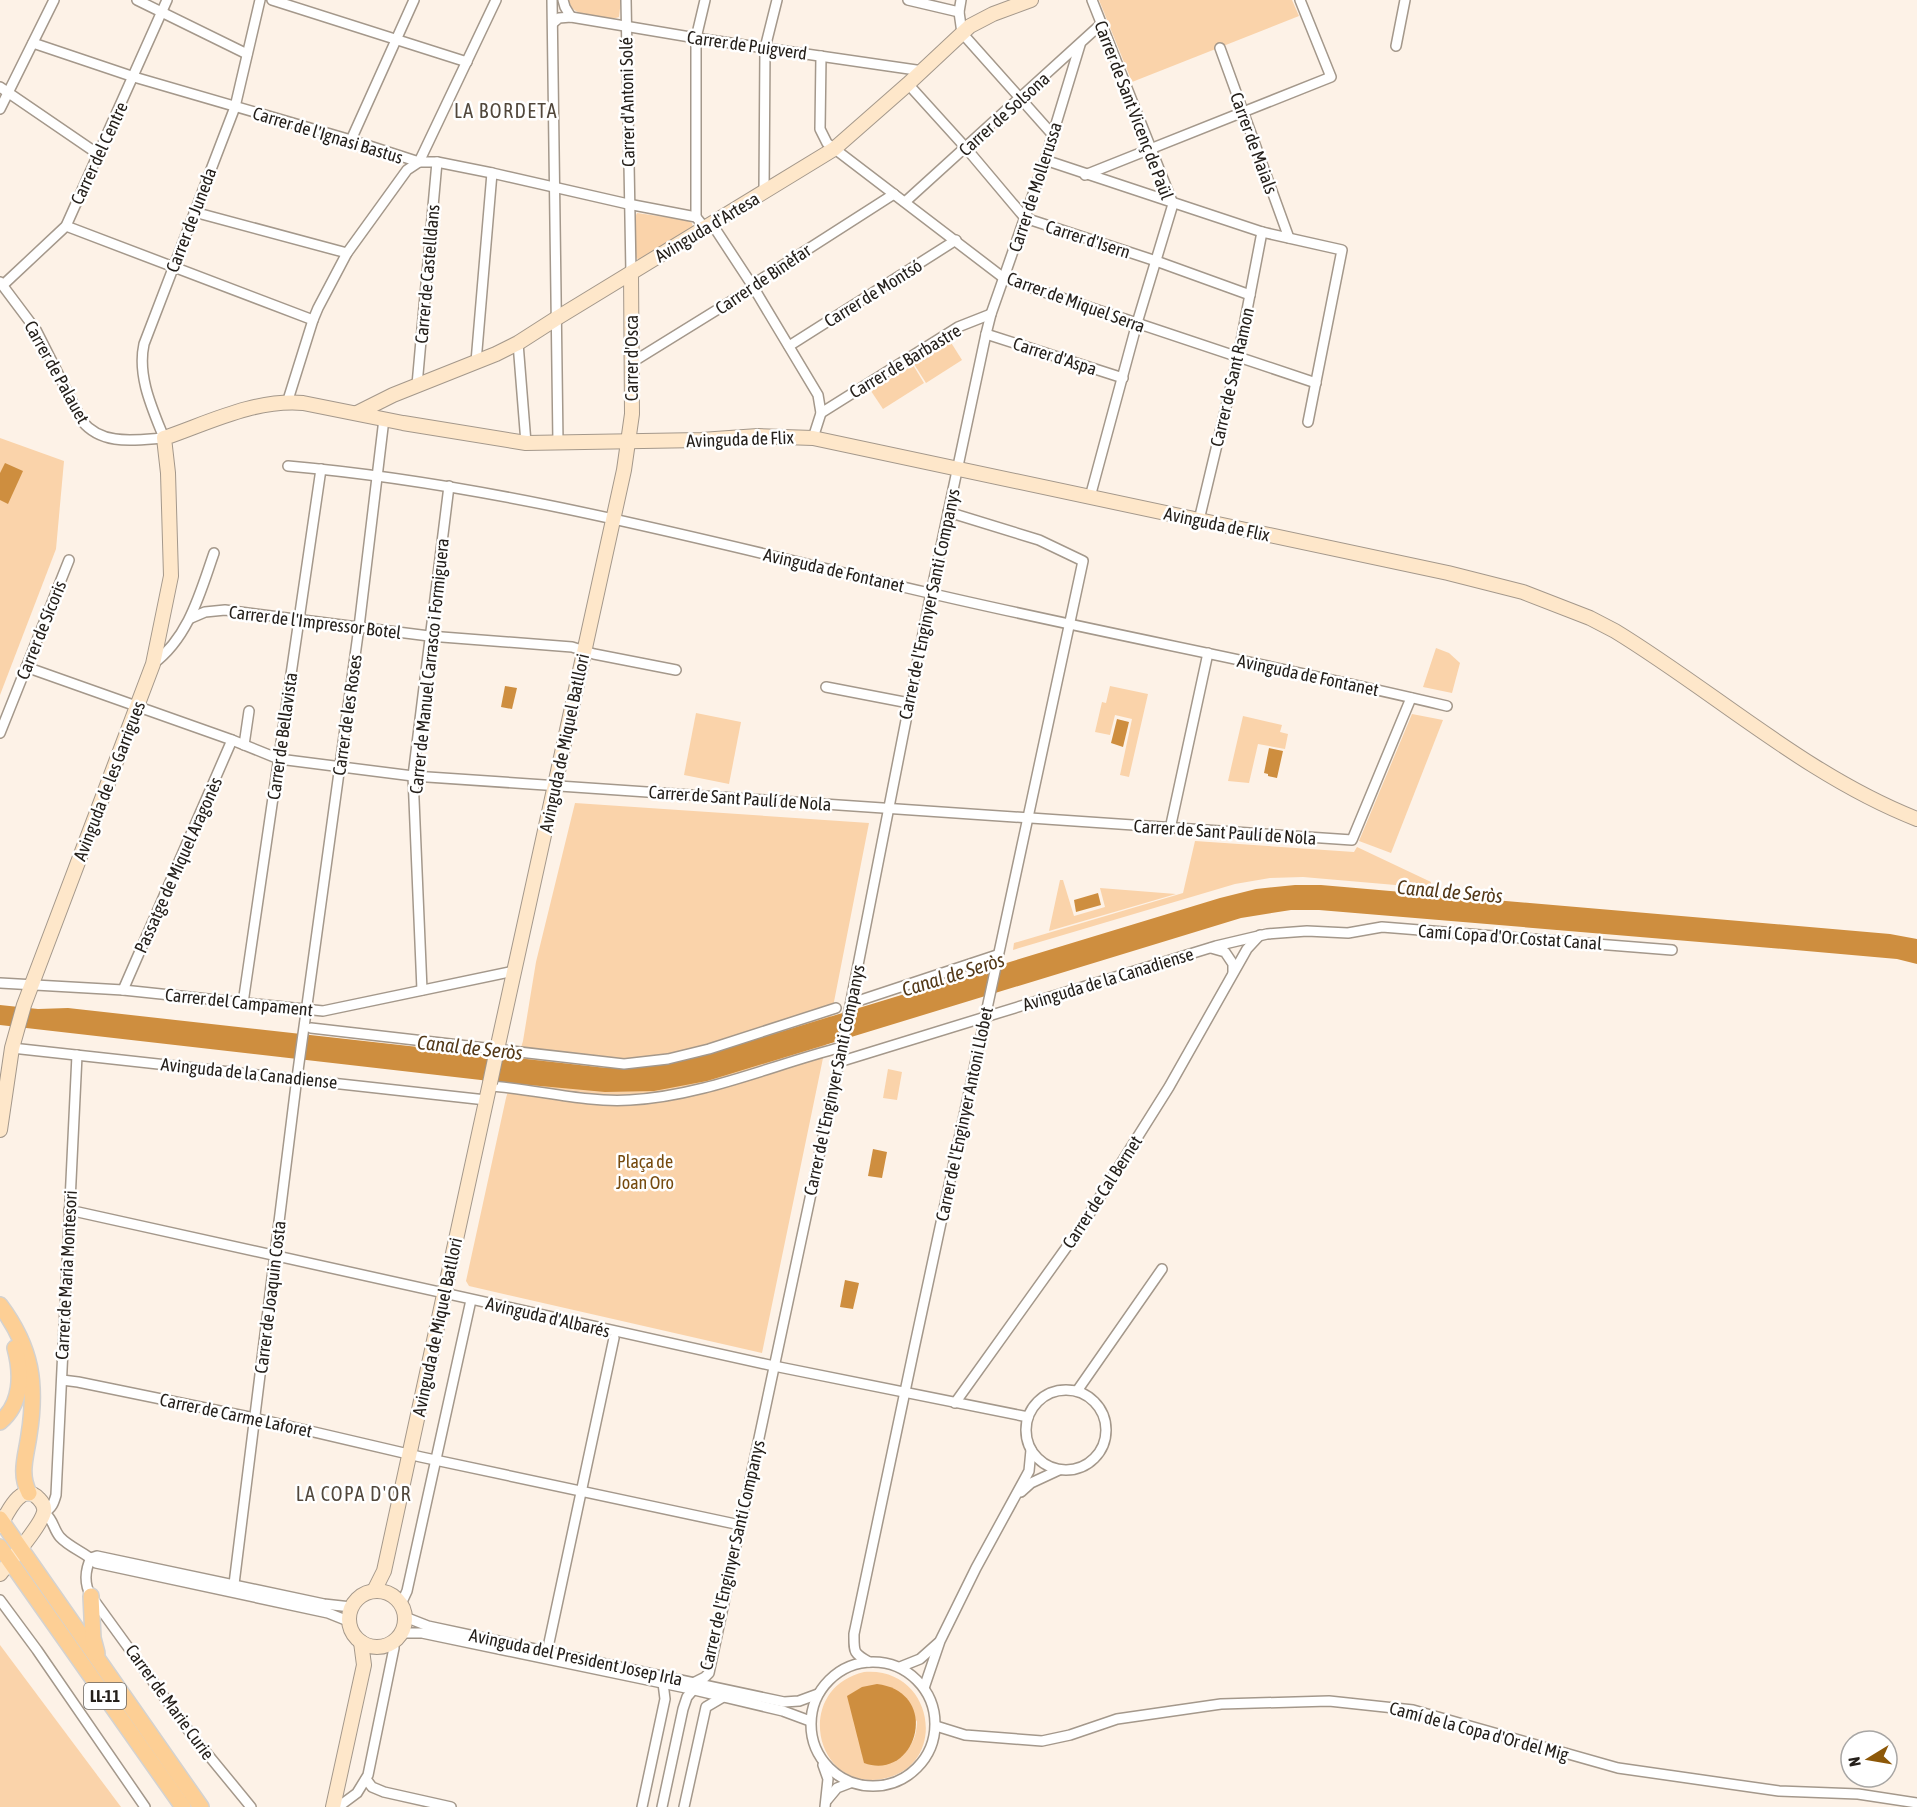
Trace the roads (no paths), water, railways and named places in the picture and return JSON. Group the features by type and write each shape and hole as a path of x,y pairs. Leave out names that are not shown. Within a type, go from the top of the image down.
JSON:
{"main road":[{"name":"Avinguda d'Artesa","path":"357,413 518,343 631,273 704,223 764,192 834,149 979,20 1030,0"},
{"name":"Carrer d'Osca","path":"628,442 632,414 631,273"},
{"name":"Avinguda de Flix","path":"164,438 216,418 287,403 303,403 504,441 526,443 701,440 758,436 813,438 1448,573 1523,592 1590,618 1643,648 1835,778 1864,795 1917,819"},
{"name":"Avinguda de les Garrigues","path":"0,1130 12,1048 24,1005 153,664 171,576 166,464 177,440 188,430"},
{"path":"164,438 166,464"},
{"name":"Avinguda de Miquel Batllori","path":"380,1591 624,470 628,442"},
{"path":"0,1305 17,1329 31,1371 33,1405 23,1479 39,1509"},
{"path":"0,1320 15,1348 20,1372 20,1383 15,1400 7,1415 0,1422"},
{"path":"1,1522 16,1499 39,1509"},
{"path":"0,1574 15,1554 39,1509"},
{"name":"LL-11","path":"1,1522 15,1554 183,1807"},
{"name":"LL-11","path":"0,1547 15,1554 111,1680 201,1807"},
{"path":"364,1665 379,1647 397,1638 403,1611 396,1598 380,1591 362,1594 351,1607 348,1622 352,1633 361,1642 379,1647"},
{"path":"91,1596 95,1648 111,1680"},
{"path":"333,1807 364,1665 361,1642"},
{"path":"184,1782 208,1807"}],"street":[{"path":"0,109 4,89 33,43 54,0"},
{"path":"137,0 247,54"},
{"name":"Carrer del Centre","path":"2,283 66,226 167,0"},
{"name":"Carrer de Juneda","path":"164,438 150,400 141,358 148,330 235,107 260,0"},
{"path":"272,0 468,62"},
{"path":"351,140 414,0"},
{"path":"287,403 313,320 347,253 407,171 419,162 496,0"},
{"path":"552,0 558,443"},
{"path":"563,0 571,17"},
{"name":"Carrer d'Antoni Solé","path":"626,0 631,273"},
{"path":"705,0 696,38 704,223 752,285 818,395 821,413 813,438"},
{"path":"764,192 765,48 777,0"},
{"path":"908,0 959,12"},
{"path":"961,0 959,12 962,33 1053,134"},
{"name":"Carrer de Sant Vicenç de Paül","path":"1090,497 1137,323 1173,204 1092,0"},
{"path":"1085,175 1331,77 1300,0"},
{"path":"1396,46 1405,0"},
{"name":"Carrer de Puigverd","path":"553,23 559,18 571,17 696,38 923,71"},
{"name":"Carrer de Solsona","path":"905,202 1101,25"},
{"name":"Carrer de l'Ignasi Bastus","path":"33,43 134,77 419,162 437,162 492,173 704,223"},
{"name":"Carrer de Mollerussa","path":"956,469 991,314 1005,279 1053,134 1080,45"},
{"name":"Carrer de Maials","path":"1220,48 1289,238"},
{"path":"821,56 820,129 827,143 834,149"},
{"name":"Carrer d'Isern","path":"908,84 1025,218 1250,295"},
{"path":"4,89 98,154"},
{"name":"Carrer de Miquel Serra","path":"834,149 1005,279 1316,383"},
{"path":"1044,160 1262,232 1342,250 1308,422"},
{"name":"Carrer de Castelldans","path":"417,385 437,162"},
{"path":"476,362 492,173"},
{"name":"Carrer de Binèfar","path":"632,363 749,290 752,285 894,194"},
{"path":"194,212 347,253"},
{"path":"66,226 313,320"},
{"name":"Carrer de Sant Ramon","path":"1199,520 1238,357 1262,232"},
{"name":"Carrer de Montsó","path":"789,346 956,240"},
{"name":"Carrer de Palauet","path":"2,283 36,330 82,421 89,429 105,437 121,440 164,438"},
{"name":"Carrer de Barbastre","path":"821,413 958,327 991,314"},
{"name":"Carrer d'Aspa","path":"986,334 1123,378"},
{"path":"518,343 526,443"},
{"name":"Carrer de les Roses","path":"307,1011 384,419"},
{"name":"Avinguda de Fontanet","path":"288,466 449,486 613,519 931,593 1447,706"},
{"name":"Carrer de Bellavista","path":"243,1003 321,469"},
{"name":"Carrer de l'Enginyer Santi Companys","path":"662,1807 687,1697 694,1686 709,1673 839,1062 887,809 956,469"},
{"name":"Carrer de Manuel Carrasco i Formiguera","path":"422,990 413,776 449,486"},
{"name":"Carrer de l'Enginyer Antoni Llobet","path":"869,1662 856,1655 854,1634 997,955 1029,817 1083,561 1039,540 948,512"},
{"path":"153,664 172,648 191,618 214,553"},
{"name":"Carrer de Sícoris","path":"0,733 69,560"},
{"name":"Carrer de l'Impressor Botel","path":"191,618 218,610 429,636 572,647 594,654 676,670"},
{"path":"1170,829 1208,653"},
{"name":"Carrer de Sant Paulí de Nola","path":"26,667 279,759 339,767 413,776 1352,840 1411,698"},
{"path":"826,687 909,703"},
{"path":"244,745 249,711"},
{"name":"Passatge de Miquel Aragonès","path":"123,990 232,740"},
{"name":"Camí Copa d'Or Costat Canal","path":"1348,933 1382,927 1672,950"},
{"name":"Avinguda de la Canadiense","path":"839,1062 1209,948 1260,935 1291,932 1348,933"},
{"name":"Carrer de Cal Bernet","path":"956,1403 1081,1227 1169,1087 1247,949 1260,935"},
{"path":"1209,948 1225,952 1233,964 1233,972"},
{"path":"861,1000 997,955"},
{"name":"Carrer del Campament","path":"0,983 123,990 323,1011 514,970"},
{"path":"307,1031 624,1064 668,1059 709,1049 836,1008"},
{"name":"Carrer de Joaquin Costa","path":"234,1584 297,1078 307,1031 307,1011"},
{"path":"490,1084 593,1100 628,1101 667,1097 842,1047"},
{"name":"Avinguda de la Canadiense","path":"12,1048 486,1100"},
{"name":"Carrer de Maria Montesori","path":"39,1509 56,1495 76,1055"},
{"name":"Avinguda d'Albarés","path":"69,1210 774,1366 1028,1417"},
{"path":"1077,1391 1162,1269"},
{"name":"Avinguda de Miquel Batllori","path":"403,1611 471,1300"},
{"path":"546,1652 614,1338"},
{"name":"Carrer de Carme Laforet","path":"62,1380 254,1418 740,1526"},
{"path":"924,1688 940,1641 976,1568 1029,1471 1031,1450 1026,1431 1028,1417 1033,1407 1050,1393 1064,1390 1077,1391 1089,1397 1099,1407 1105,1423 1106,1433 1103,1446 1096,1457 1085,1466 1072,1470 1059,1470 1046,1466 1031,1450"},
{"path":"1017,1496 1030,1483 1059,1470"},
{"path":"39,1509 60,1537 76,1551 94,1561 328,1613 348,1622"},
{"path":"91,1596 86,1585 87,1572 97,1556 324,1604 351,1607"},
{"name":"Carrer de Marie Curie","path":"91,1596 191,1734 251,1807"},
{"path":"0,1600 37,1650 139,1802 145,1807"},
{"name":"Avinguda del President Josep Irla","path":"403,1611 428,1626 694,1686 784,1702 799,1701 818,1694"},
{"name":"Avinguda del President Josep Irla","path":"397,1638 422,1632 663,1683 694,1686 723,1697 783,1711 810,1720"},
{"path":"338,1807 357,1793 366,1779 397,1638"},
{"path":"900,1667 920,1659 940,1641"},
{"path":"821,1760 834,1774 850,1783 870,1787 890,1785 908,1777 922,1763 932,1745 936,1726 933,1706 924,1688 900,1667 886,1663 869,1662 848,1666 831,1678 818,1694 810,1720 812,1741 828,1779 826,1804"},
{"path":"642,1807 665,1699 663,1683"},
{"path":"684,1807 706,1707 723,1697"},
{"name":"Camí de la Copa d'Or del Mig","path":"936,1726 965,1735 1042,1741 1070,1735 1117,1719 1221,1704 1329,1701 1413,1710 1618,1768 1779,1791 1858,1794 1917,1803"},
{"path":"366,1779 372,1787 384,1792"},
{"path":"826,1804 837,1788 850,1783"},
{"path":"357,1793 384,1792 452,1807"}],"district":[{"name":"LA BORDETA","path":"506,110"},
{"name":"LA COPA D'OR","path":"354,1493"}],"water label":[{"name":"Canal de Seròs","path":"1450,891"},
{"name":"Canal de Seròs","path":"953,974"},
{"name":"Canal de Seròs","path":"470,1047"}],"park label":[{"name":"Plaça de Joan Oro","path":"645,1171"}]}
